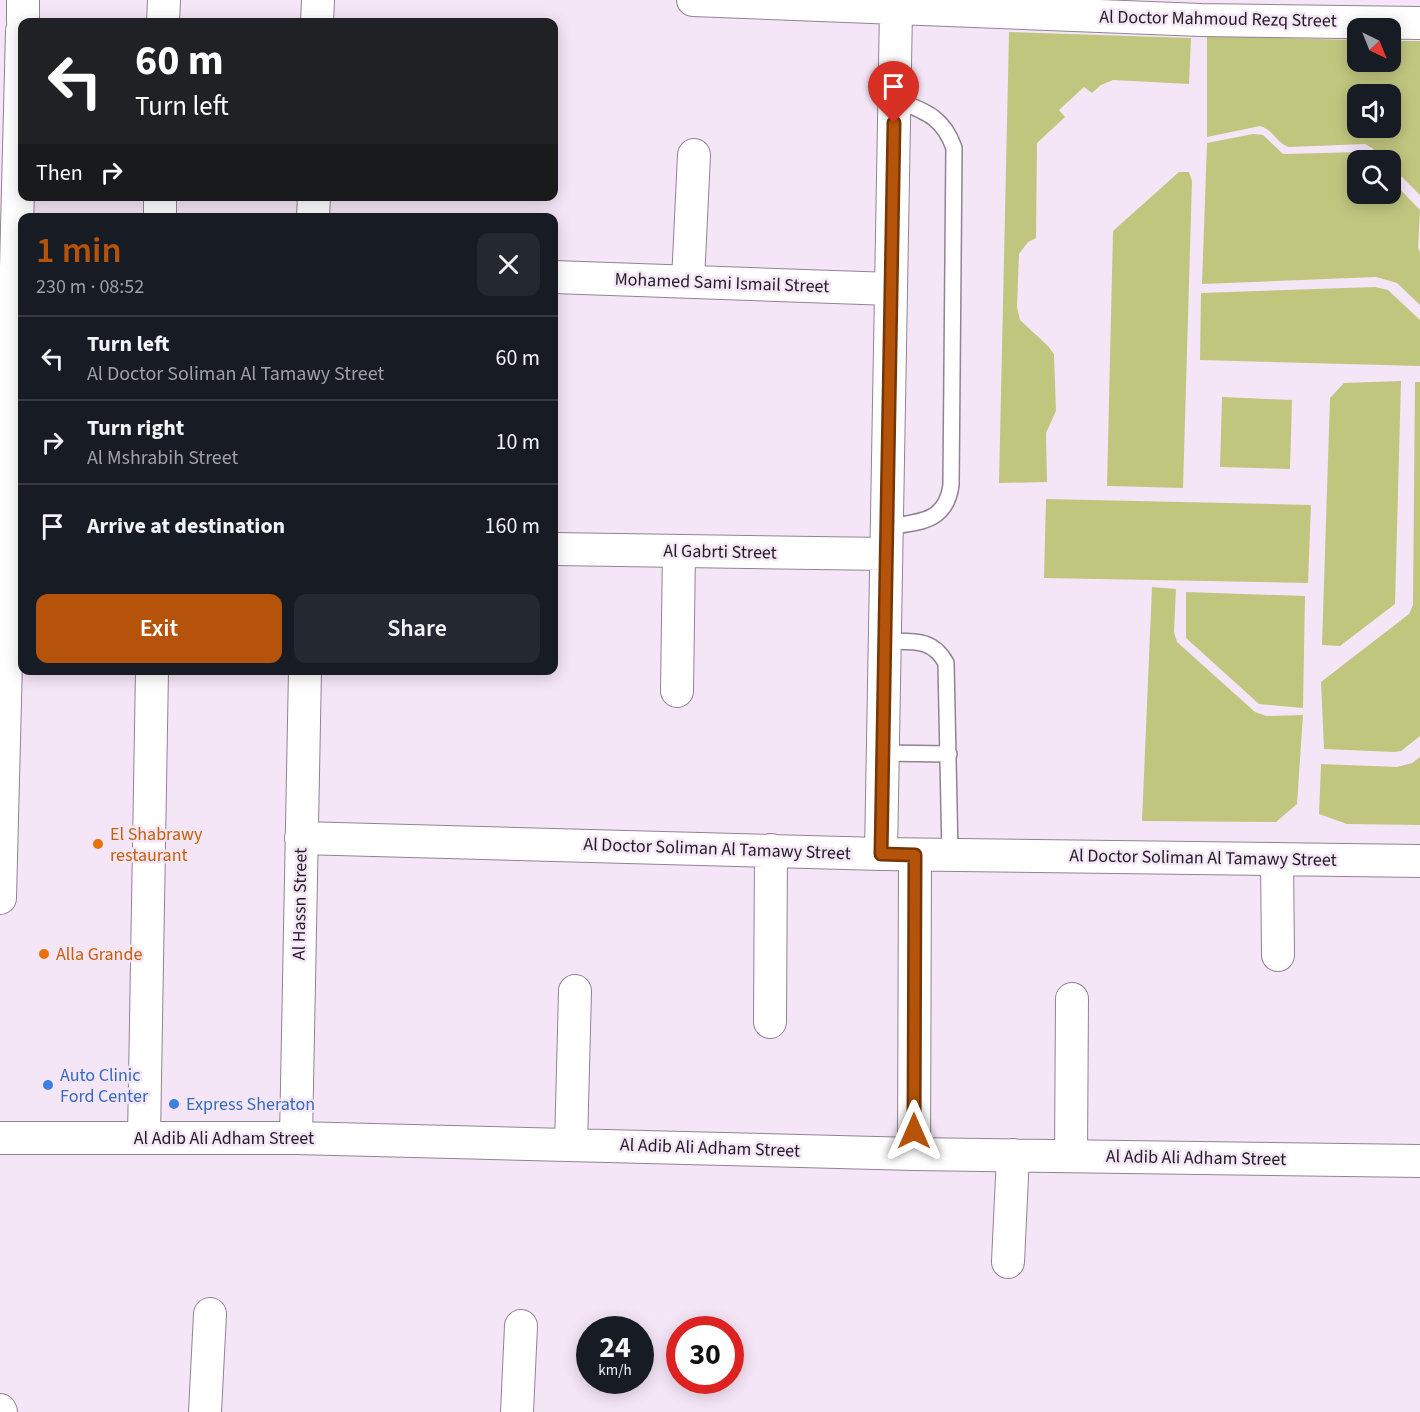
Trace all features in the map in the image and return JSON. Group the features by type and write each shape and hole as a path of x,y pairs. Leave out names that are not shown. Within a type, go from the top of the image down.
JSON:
{"street":[{"path":"23,0 23,18"},
{"path":"163,18 164,0"},
{"path":"317,18 318,0"},
{"name":"Al Doctor Mahmoud Rezq Street","path":"693,0 1201,20 1420,23"},
{"path":"881,854 896,9"},
{"path":"688,282 694,155"},
{"path":"0,898 18,189"},
{"name":"Mohamed Sami Ismail Street","path":"558,276 891,289"},
{"name":"Al Gabrti Street","path":"558,549 679,551 887,541"},
{"path":"677,691 679,551"},
{"path":"144,1138 152,675"},
{"name":"Al Hassn Street","path":"296,1137 305,675"},
{"name":"Al Doctor Soliman Al Tamawy Street","path":"302,838 915,855 1420,861"},
{"path":"770,1022 771,850"},
{"path":"914,1154 915,855"},
{"path":"1277,859 1278,955"},
{"path":"571,1145 575,991"},
{"path":"1071,1156 1072,999"},
{"name":"Al Adib Ali Adham Street","path":"0,1138 296,1137 914,1154 1420,1161"},
{"path":"1008,1262 1013,1155"},
{"path":"205,1412 210,1314"},
{"path":"517,1412 520,1326"}],"lane":[{"path":"887,541 934,516 943,508 949,496 951,484 954,148 943,125 933,116 894,99"},
{"path":"885,641 919,642 931,645 941,652 946,663 950,855"},
{"path":"883,753 949,754"}],"green space":[{"path":"1009,32 1191,38 1189,84 1113,80 1101,85 1092,93 1084,87 1059,110 1065,117 1037,143 1036,238 1028,242 1019,254 1017,307 1020,320 1054,354 1056,411 1046,433 1047,482 999,483"},
{"path":"1207,36 1347,40 1347,72 1401,72 1401,41 1420,41 1420,195 1401,176 1401,150 1374,150 1365,144 1289,147 1260,126 1207,137"},
{"path":"1253,134 1263,135 1283,154 1347,152 1347,204 1401,204 1401,190 1420,210 1418,248 1420,252 1420,305 1397,283 1376,277 1202,284 1207,143"},
{"path":"1179,172 1189,172 1192,181 1183,488 1107,486 1113,231"},
{"path":"1375,287 1388,290 1420,320 1420,366 1200,360 1201,293"},
{"path":"1401,381 1395,604 1340,646 1322,645 1330,398 1344,383"},
{"path":"1415,382 1420,382 1420,736 1401,751 1394,752 1324,749 1321,682 1409,614 1413,605"},
{"path":"1222,397 1292,400 1290,469 1220,467"},
{"path":"1046,499 1311,505 1308,583 1044,578"},
{"path":"1152,587 1176,589 1174,632 1177,642 1255,712 1266,716 1303,715 1297,804 1276,822 1142,821"},
{"path":"1186,592 1305,596 1303,708 1259,704 1186,638"},
{"path":"1420,757 1420,825 1347,824 1319,814 1321,764 1397,767 1412,763"}],"place":[{"name":"El Shabrawy restaurant","path":"98,844"},
{"name":"Alla Grande","path":"44,954"},
{"name":"Auto Clinic Ford Center","path":"48,1085"},
{"name":"Express Sheraton","path":"174,1104"}],"route":[{"path":"894,123 881,854 915,855 914,1131"}]}
